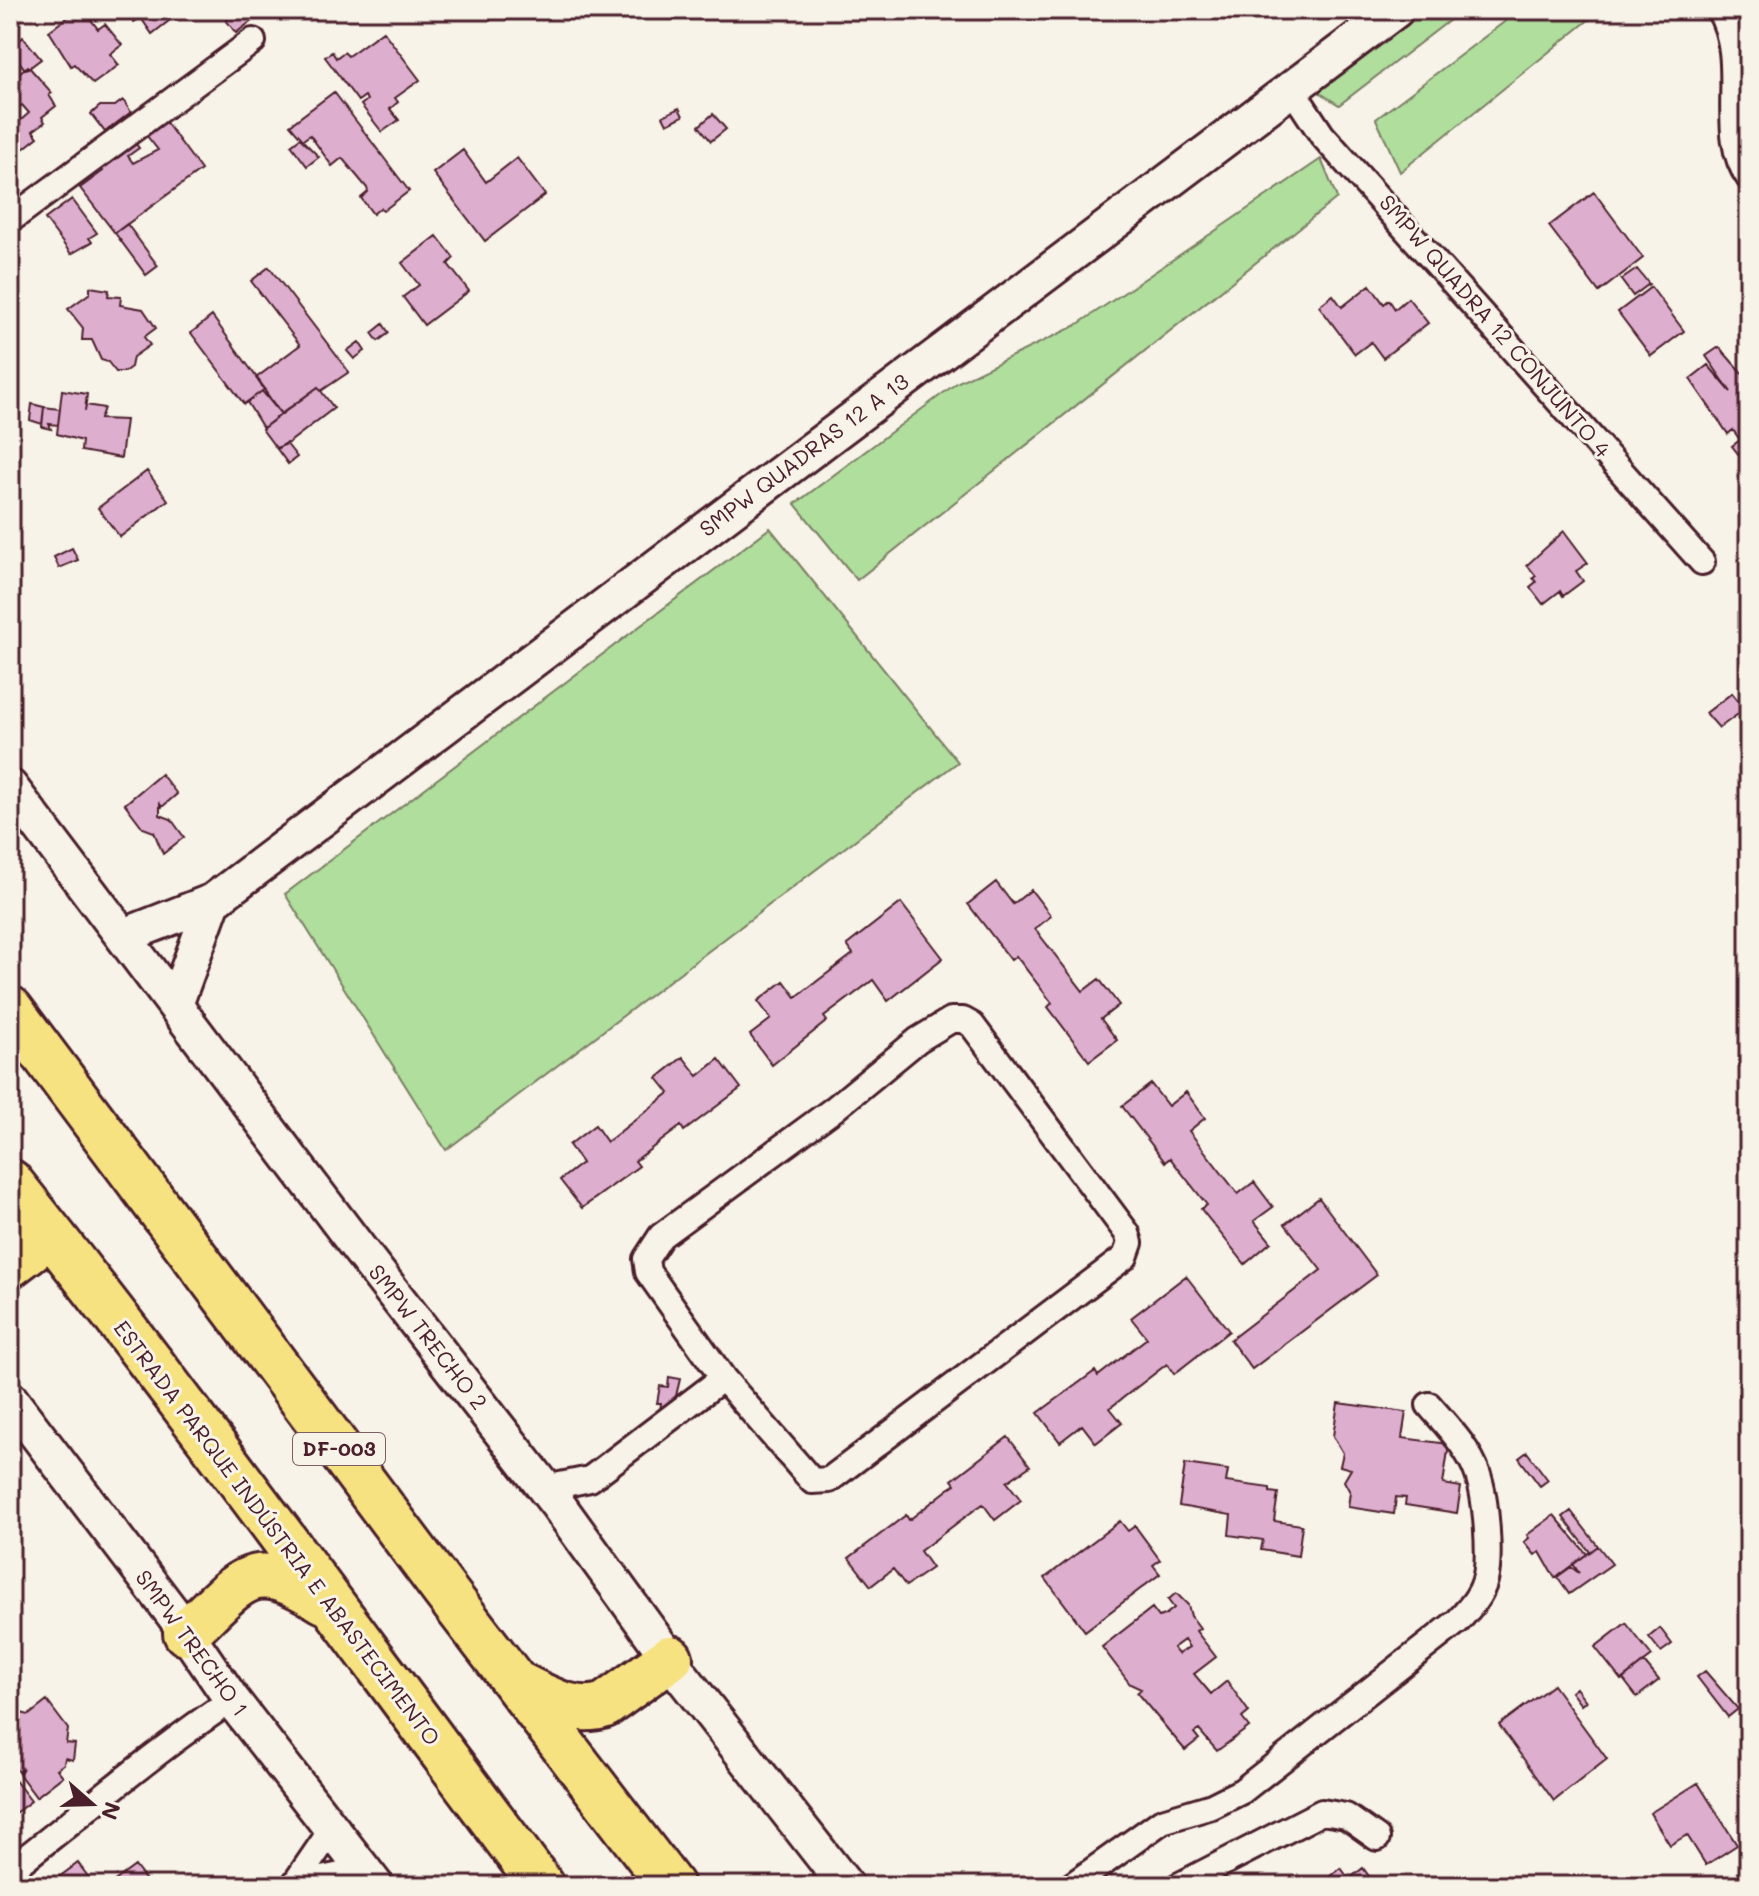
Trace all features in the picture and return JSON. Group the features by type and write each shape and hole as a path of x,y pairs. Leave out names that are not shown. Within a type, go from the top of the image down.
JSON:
{"highway":[{"name":"DF-003","path":"10,1009 514,1682 671,1886"},
{"name":"ESTRADA PARQUE INDÚSTRIA E ABASTECIMENTO","path":"10,1182 241,1480 330,1605 542,1886"},
{"path":"10,1265 51,1234"},
{"path":"180,1624 239,1564 245,1554 247,1540 241,1480"},
{"path":"180,1624 237,1586 262,1575 291,1580 330,1605"},
{"path":"514,1682 563,1704 593,1709 676,1666"},
{"path":"607,1802 601,1757 605,1726 676,1666"}],"street":[{"name":"SMPW QUADRAS 12 A 13","path":"124,936 213,901 1396,10"},
{"path":"1719,10 1735,58 1735,144 1740,166 1749,178"},
{"path":"10,220 253,41"},
{"name":"SMPW QUADRA 12 CONJUNTO 4","path":"1291,88 1322,135 1702,562"},
{"name":"SMPW TRECHO 2","path":"10,787 846,1886"},
{"path":"175,1005 213,901"},
{"path":"951,1020 968,1022 1127,1233 1129,1250 1125,1257 829,1480 812,1481 805,1477 723,1378 648,1272 646,1259 650,1249 661,1236 834,1109 918,1040 951,1020"},
{"path":"568,1518 590,1479 723,1378"},
{"name":"SMPW TRECHO 1","path":"10,1399 180,1624 232,1700 370,1878"},
{"path":"1071,1886 1162,1821 1212,1806 1242,1791 1458,1621 1477,1599 1486,1578 1478,1475 1457,1436 1429,1405"},
{"path":"545,1488 590,1479"},
{"path":"10,1870 115,1790 182,1732 232,1700"},
{"path":"1178,1886 1322,1812 1346,1816 1377,1838"},
{"path":"294,1886 332,1829"},
{"path":"294,1886 370,1878"}],"green space":[{"path":"1422,10 1463,10 1339,105 1314,89"},
{"path":"1520,10 1601,10 1400,172 1376,119"},
{"path":"1321,159 1337,198 857,580 795,504 958,382 1075,326"},
{"path":"770,528 958,762 446,1150 285,894"}],"building":[{"path":"125,10 183,10 152,34 141,18 134,22"},
{"path":"240,10 266,10 236,33 226,20"},
{"path":"72,14 77,19 83,15 86,19 89,17 98,29 105,24 122,45 110,54 119,65 93,84 74,64 71,66 49,31"},
{"path":"383,31 420,80 395,98 398,102 390,109 399,120 382,132 361,105 367,100 365,96 358,101 325,57 332,52 336,58 344,52 348,56"},
{"path":"23,37 41,59 25,69 10,50"},
{"path":"28,66 52,93 49,95 56,106 42,117 45,122 33,131 38,137 18,153 10,144 10,75 12,78","holes":["22,105 29,113 21,120 14,111"]},
{"path":"334,92 409,191 383,211 380,208 373,214 361,198 368,192 367,188 342,158 332,166 310,135 303,140 290,125"},
{"path":"123,100 131,112 105,132 91,114 100,106 115,106"},
{"path":"679,108 683,116 667,124 663,116"},
{"path":"713,114 726,129 711,141 699,126"},
{"path":"162,117 201,170 115,233 80,188 103,171 98,165 132,139 139,148 128,156 133,163 158,150 143,131"},
{"path":"300,138 319,157 307,166 291,145"},
{"path":"463,150 486,182 517,158 545,195 485,241 433,173"},
{"path":"1594,192 1643,258 1599,292 1549,226"},
{"path":"72,199 97,233 89,238 92,242 71,254 45,219"},
{"path":"127,224 158,266 146,275 115,233"},
{"path":"437,236 454,258 448,264 469,291 424,325 403,297 419,285 402,263"},
{"path":"269,267 349,372 321,391 318,387 281,414 256,378 300,345 251,281"},
{"path":"1637,269 1649,284 1633,296 1621,280"},
{"path":"1370,285 1384,304 1389,300 1395,309 1408,298 1428,323 1383,358 1371,342 1355,354 1319,306 1333,295 1342,307"},
{"path":"90,287 109,290 108,296 121,297 120,305 143,309 156,328 144,337 150,345 133,357 131,367 124,372 116,372 108,362 101,360 92,340 82,340 83,328 68,309 90,293"},
{"path":"1651,287 1684,331 1651,356 1618,312"},
{"path":"212,316 265,389 244,404 191,333"},
{"path":"383,324 389,333 378,341 372,333"},
{"path":"359,342 365,351 354,359 347,351"},
{"path":"1719,347 1749,381 1749,461 1746,464 1732,446 1740,440 1733,430 1728,434 1690,379 1708,365 1731,392 1706,356"},
{"path":"318,387 334,408 287,444 276,448 262,429"},
{"path":"62,390 87,394 85,411 86,405 104,408 100,419 126,420 121,458 81,451 82,441 57,434"},
{"path":"262,391 281,414 263,428 247,402"},
{"path":"32,404 44,407 42,424 30,420"},
{"path":"44,407 60,409 58,425 49,424 51,429 42,427"},
{"path":"286,443 297,457 288,464 277,449"},
{"path":"147,471 168,500 120,537 98,508"},
{"path":"1564,531 1588,563 1576,571 1583,581 1563,596 1560,591 1543,604 1530,587 1536,582 1533,578 1536,576 1527,565"},
{"path":"72,548 78,560 59,568 54,557"},
{"path":"1732,693 1745,709 1719,728 1706,713"},
{"path":"161,774 177,794 162,807 160,804 160,815 171,819 184,837 163,854 154,832 143,828 125,804"},
{"path":"996,882 1013,904 1031,890 1051,916 1035,929 1083,991 1099,979 1119,1005 1101,1019 1117,1040 1089,1061 1048,1007 1052,1003 1016,956 1011,960 968,904"},
{"path":"901,903 943,958 888,1001 873,980 824,1017 827,1021 772,1065 750,1035 771,1019 758,1001 784,981 796,997 853,954 847,945"},
{"path":"683,1057 698,1076 719,1059 741,1088 684,1131 681,1126 635,1161 639,1166 582,1208 560,1180 582,1163 569,1145 595,1125 607,1142 669,1093 657,1078"},
{"path":"1151,1084 1168,1106 1186,1092 1205,1118 1189,1131 1238,1194 1254,1182 1273,1207 1254,1221 1271,1242 1245,1264 1201,1209 1207,1205 1170,1158 1165,1162 1122,1106"},
{"path":"1319,1198 1377,1275 1252,1369 1230,1340 1321,1270 1285,1224"},
{"path":"1186,1276 1229,1331 1174,1374 1167,1364 1110,1408 1122,1423 1096,1443 1082,1425 1060,1442 1038,1413 1095,1371 1098,1376 1147,1338 1131,1318"},
{"path":"669,1377 680,1379 672,1413 660,1411 661,1403 657,1403 660,1386 668,1387"},
{"path":"1338,1403 1406,1412 1402,1438 1449,1444 1443,1484 1461,1487 1457,1513 1405,1505 1406,1498 1396,1497 1394,1514 1348,1507 1350,1492 1344,1481 1351,1469 1340,1466 1343,1453 1333,1436"},
{"path":"1008,1437 1030,1466 1007,1482 1021,1500 995,1520 983,1504 977,1508 920,1551 932,1568 906,1586 893,1569 871,1586 849,1558 906,1515 909,1520 955,1484 952,1480"},
{"path":"1527,1452 1548,1480 1540,1486 1519,1458"},
{"path":"1185,1464 1228,1470 1226,1482 1270,1488 1270,1492 1278,1493 1274,1521 1302,1525 1298,1556 1261,1550 1263,1540 1229,1535 1231,1515 1179,1506"},
{"path":"1571,1511 1598,1546 1590,1552 1563,1517"},
{"path":"1554,1515 1587,1554 1555,1578 1540,1552 1535,1555 1524,1542 1529,1538 1527,1535"},
{"path":"1120,1521 1128,1531 1135,1526 1160,1560 1153,1565 1160,1574 1085,1631 1045,1578"},
{"path":"1598,1546 1612,1564 1569,1594 1557,1577 1571,1567 1579,1573 1573,1564"},
{"path":"1176,1593 1188,1605 1191,1616 1200,1628 1196,1631 1216,1657 1194,1674 1211,1694 1227,1681 1249,1712 1242,1718 1249,1727 1217,1751 1199,1730 1194,1733 1199,1739 1185,1750 1137,1693 1141,1689 1130,1684 1102,1647 1152,1608 1159,1617 1165,1615 1174,1608 1168,1600","holes":["1184,1640 1189,1647 1178,1654 1173,1648"]},
{"path":"1626,1623 1652,1656 1621,1680 1595,1647"},
{"path":"1660,1628 1672,1644 1661,1652 1649,1637"},
{"path":"1644,1662 1659,1680 1637,1697 1623,1679"},
{"path":"1705,1671 1738,1709 1728,1717 1697,1677"},
{"path":"1553,1685 1607,1759 1554,1801 1499,1725"},
{"path":"1576,1688 1586,1701 1581,1705 1571,1692"},
{"path":"47,1701 68,1729 66,1743 75,1744 73,1760 65,1758 64,1764 57,1769 63,1776 36,1797 19,1774 23,1768 18,1772 10,1760 10,1703 17,1712 29,1715"},
{"path":"10,1774 31,1801 15,1813 10,1810"},
{"path":"1698,1783 1737,1845 1706,1865 1687,1835 1670,1845 1650,1813"},
{"path":"78,1863 95,1886 47,1886"},
{"path":"1749,1865 1749,1886 1730,1886 1739,1879 1736,1875"},
{"path":"135,1866 150,1886 114,1886 112,1883"},
{"path":"1341,1868 1349,1879 1363,1868 1376,1886 1319,1886"}]}
